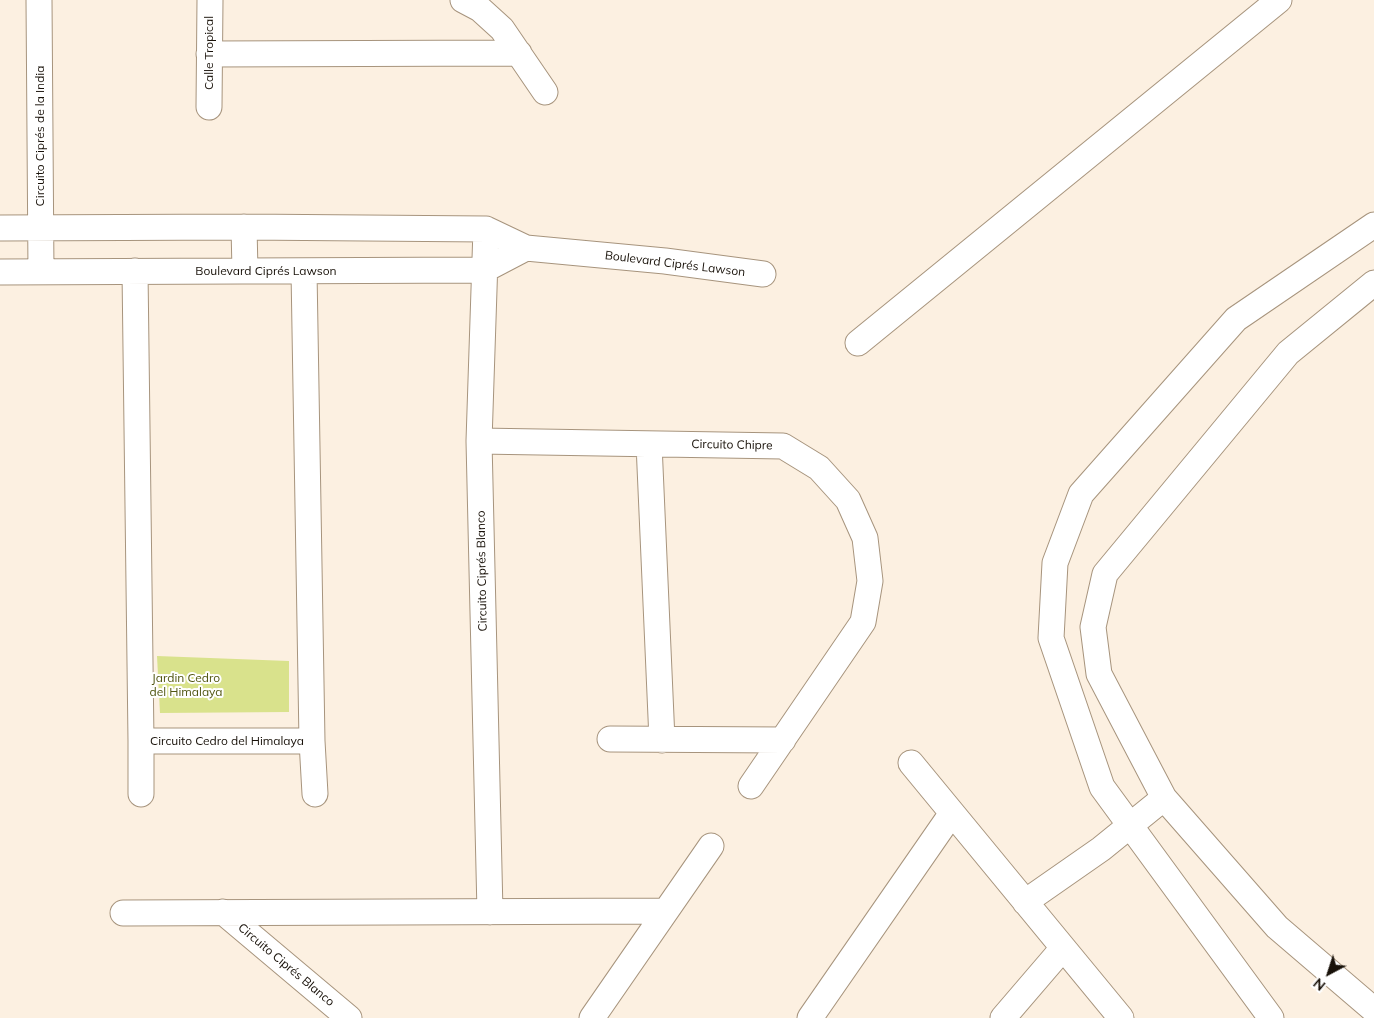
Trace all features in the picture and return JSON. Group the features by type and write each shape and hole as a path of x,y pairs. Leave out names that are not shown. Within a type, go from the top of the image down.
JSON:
{"street":[{"name":"Circuito Ciprés de la India","path":"39,0 41,272"},
{"name":"Calle Tropical","path":"209,107 210,0"},
{"path":"463,0 480,9 502,29 545,92"},
{"path":"858,343 1279,0"},
{"path":"209,54 519,53"},
{"path":"1271,1018 1102,787 1051,638 1055,563 1081,494 1236,319 1374,225"},
{"name":"Boulevard Ciprés Lawson","path":"0,228 244,227 486,230 526,248 666,261 763,274"},
{"path":"244,227 245,271"},
{"name":"Circuito Ciprés Blanco","path":"486,230 480,441 490,912"},
{"name":"Boulevard Ciprés Lawson","path":"0,272 484,270 526,248"},
{"name":"Circuito Cedro del Himalaya","path":"135,271 141,741 312,741 304,270"},
{"path":"1374,283 1288,353 1105,574 1093,627 1099,674 1164,798 1277,927 1374,1010"},
{"name":"Circuito Chipre","path":"480,441 783,446 819,468 848,500 865,538 870,581 863,622 751,786"},
{"path":"650,444 662,740"},
{"path":"610,739 783,740"},
{"path":"141,741 141,794"},
{"path":"312,741 315,794"},
{"path":"911,763 1120,1018"},
{"path":"1025,902 1083,862 1164,798"},
{"path":"810,1018 952,813"},
{"path":"592,1018 711,846"},
{"name":"Circuito Ciprés Blanco","path":"123,913 666,911"},
{"name":"Circuito Ciprés Blanco","path":"223,912 349,1018"},
{"path":"1003,1018 1063,948"}],"green space":[{"name":"Jardin Cedro del Himalaya","path":"157,656 289,661 289,712 160,713"}]}
